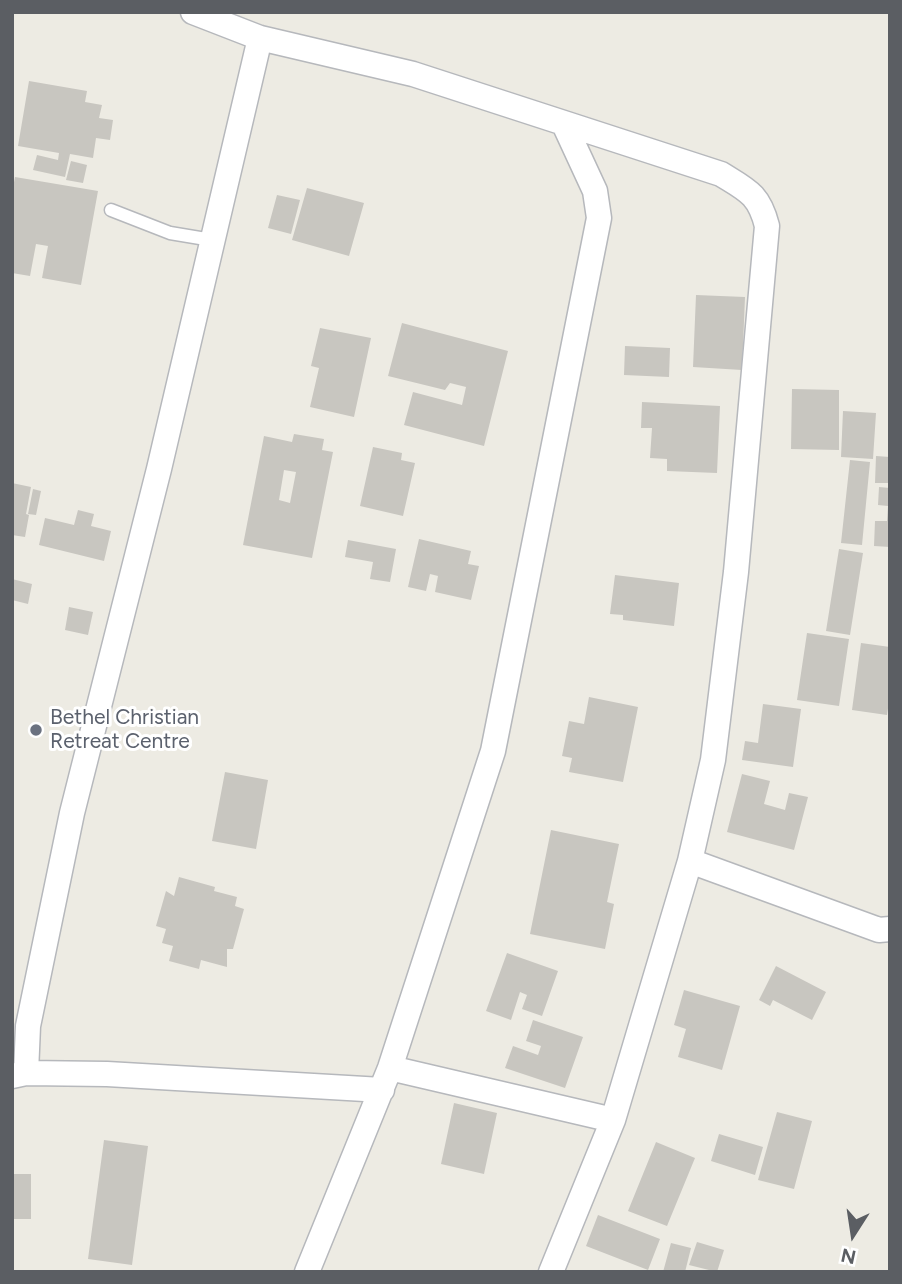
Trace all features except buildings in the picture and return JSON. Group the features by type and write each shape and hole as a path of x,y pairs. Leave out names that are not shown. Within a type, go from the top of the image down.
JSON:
{"street":[{"path":"193,12 260,38 413,74 721,174 750,192 762,207 767,226 734,585 713,760 690,861 613,1120 551,1272"},
{"path":"260,38 159,469 72,813 19,1075 386,1079 613,1120"},
{"path":"307,1272 386,1079 493,751 599,218 595,191 564,124"},
{"path":"690,861 879,930 890,929"}],"lane":[{"path":"111,210 170,233 212,240"}],"place":[{"name":"Bethel Christian Retreat Centre","path":"36,730"}]}
